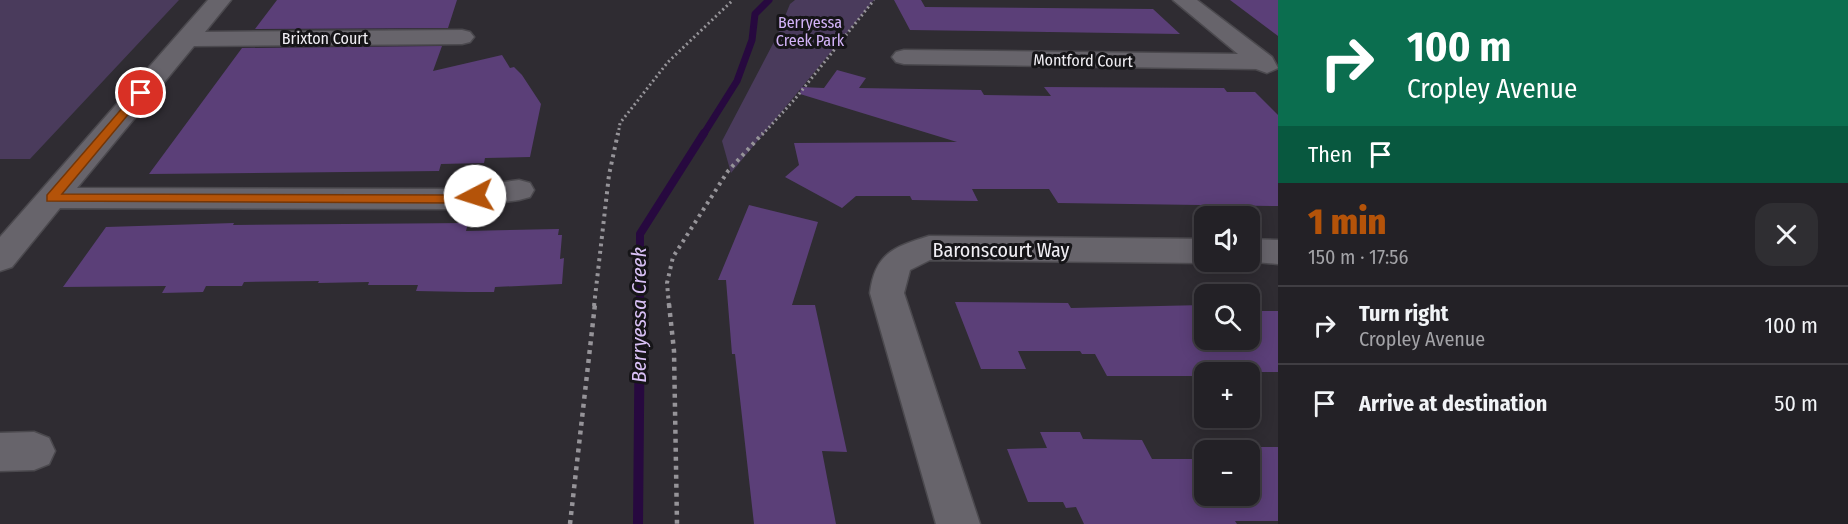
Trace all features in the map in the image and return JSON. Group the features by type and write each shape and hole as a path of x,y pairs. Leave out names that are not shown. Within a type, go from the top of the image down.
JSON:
{"street":[{"path":"0,259 220,0"},
{"path":"1185,0 1270,68"},
{"name":"Brixton Court","path":"187,39 462,37"},
{"name":"Montford Court","path":"904,57 1270,68"},
{"path":"52,198 454,199 519,190"},
{"name":"Baronscourt Way","path":"958,524 887,293 888,276 896,262 910,253 929,248 1194,251"},
{"path":"1260,251 1278,252"}],"path":[{"path":"570,524 609,175 620,123 668,62 733,0"},
{"path":"677,524 674,351 667,283 673,257 728,171 795,99 874,0"}],"green space":[{"path":"0,0 179,0 30,159 0,159"},
{"name":"Berryessa Creek Park","path":"795,0 874,0 731,173 722,141 776,38 790,4"}],"building":[{"path":"277,0 457,0 448,28 255,29"},
{"path":"894,0 921,0 925,7 1153,9 1180,34 910,30"},
{"path":"1230,0 1278,0 1278,36"},
{"path":"442,46 433,71 502,55 510,68 514,67 522,75 541,104 530,157 485,158 484,163 441,164 439,171 149,174 242,48"},
{"path":"837,70 866,78 859,88 981,90 984,95 1051,96 1044,87 1224,88 1227,92 1255,92 1278,115 1278,206 1058,203 1049,189 972,189 978,201 912,200 910,196 856,196 842,208 785,177 799,165 794,143 957,142 800,94 801,87 824,88"},
{"path":"749,205 818,222 792,305 815,305 847,452 822,451 836,524 754,524 735,354 732,354 726,280 718,280"},
{"path":"234,223 233,225 468,223 466,231 559,229 558,235 562,235 560,259 564,258 562,284 495,287 494,292 416,291 418,285 368,285 369,282 318,283 319,281 244,282 242,286 206,286 203,292 162,293 166,286 63,287 106,227"},
{"path":"955,302 1068,303 1071,308 1194,305 1194,350 1260,350 1260,311 1278,311 1278,372 1260,372 1260,362 1194,362 1194,376 1107,376 1095,354 1082,354 1080,351 1018,351 1026,369 981,369"},
{"path":"1040,432 1080,432 1083,439 1142,440 1152,459 1194,459 1194,506 1260,506 1260,447 1278,447 1278,521 1235,521 1237,524 1084,524 1076,507 1066,508 1063,502 1028,502 1007,449 1047,448"}],"waterway":[{"name":"Berryessa Creek","path":"703,135 737,81 752,40 755,14 769,0"},
{"name":"Berryessa Creek","path":"640,304 640,234 704,133"},
{"name":"Berryessa Creek","path":"638,524 640,304"}],"route":[{"path":"141,93 52,198 454,199 475,196"}]}
